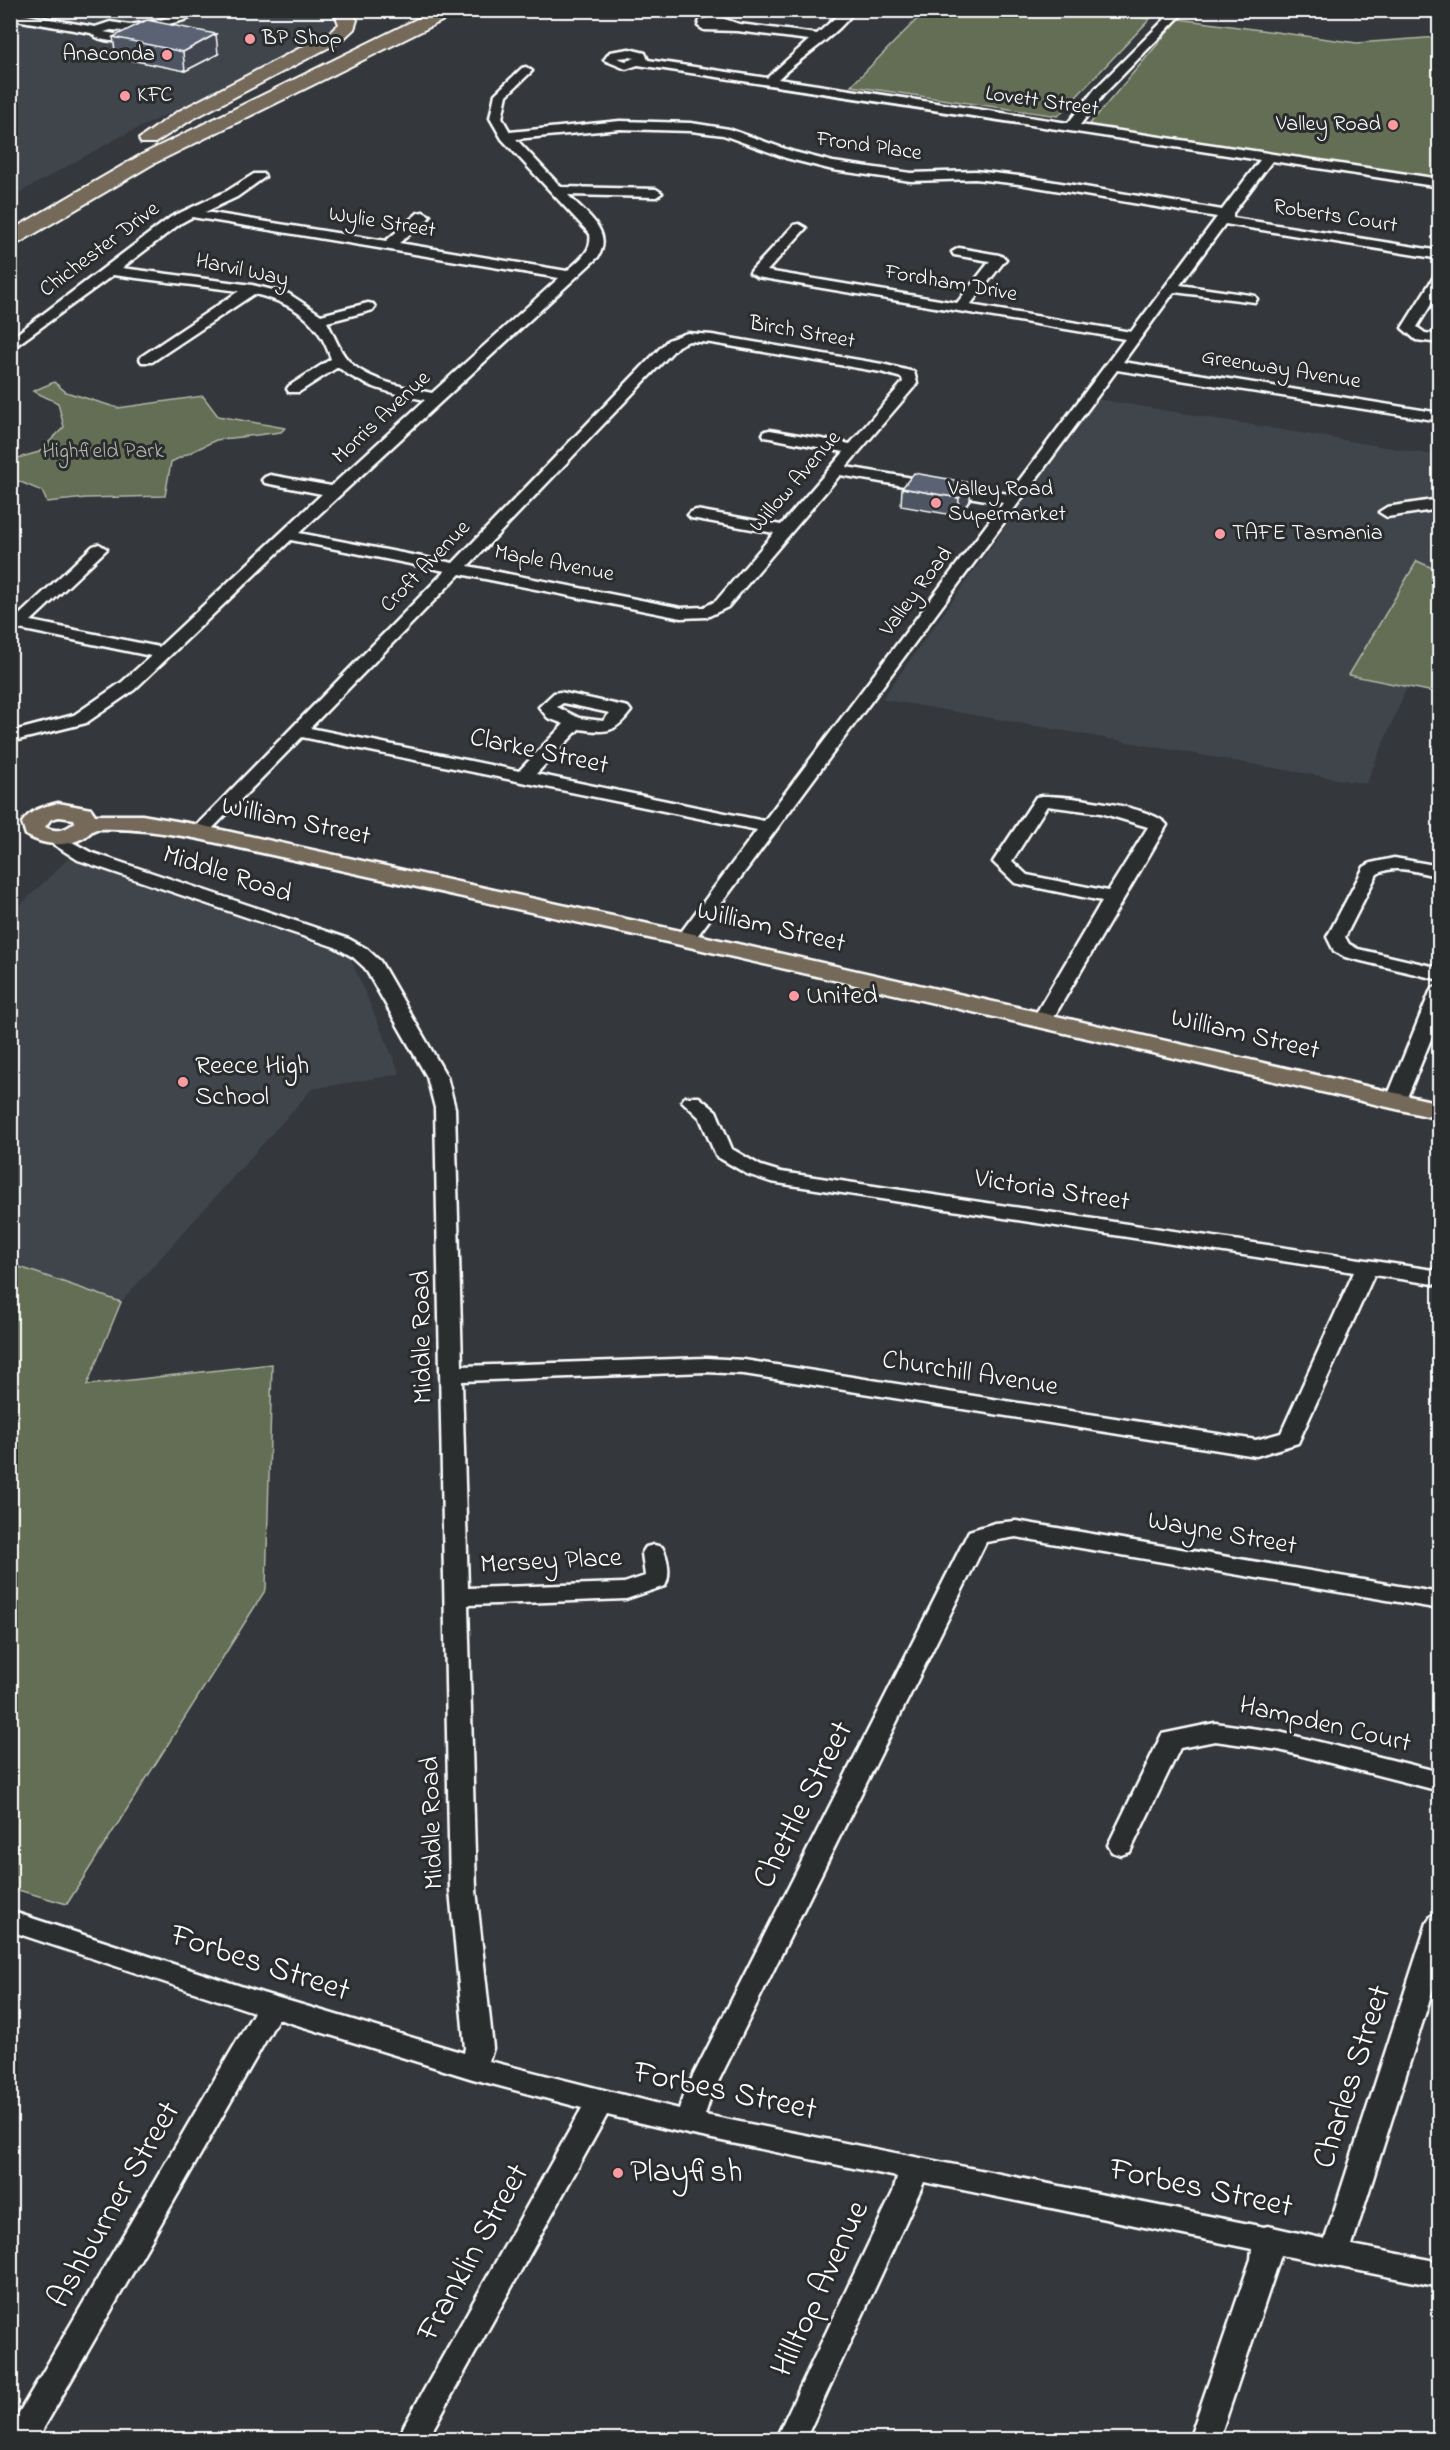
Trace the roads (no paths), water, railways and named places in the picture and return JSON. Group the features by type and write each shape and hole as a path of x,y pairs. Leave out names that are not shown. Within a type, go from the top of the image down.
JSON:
{"highway":[{"path":"122,156 184,116 335,37 348,25 348,20 341,10"},
{"path":"70,183 251,91 422,10"},
{"path":"10,240 146,160 450,10"}],"main road":[{"path":"68,810 83,814 87,822 83,829 74,834 56,838 39,834 22,823 43,814 68,810"},
{"name":"William Street","path":"87,822 142,822 199,832 685,939 1440,1111"}],"street":[{"path":"10,15 98,31 102,36 115,37 129,34 130,28 162,23 198,10"},
{"path":"769,82 792,59 820,38 850,10"},
{"path":"1071,128 1099,92 1181,10"},
{"path":"737,27 820,38"},
{"name":"Lovett Street","path":"639,62 1440,183"},
{"name":"Morris Avenue","path":"10,737 80,719 128,686 333,491 593,254 598,242 596,233 506,136 496,118 501,94 526,71"},
{"name":"Frond Place","path":"506,136 620,125 650,124 691,127 725,132 790,155 833,166 911,177 975,175 1019,180 1226,217"},
{"name":"Valley Road","path":"685,939 1226,217 1269,156"},
{"name":"Chichester Drive","path":"10,346 176,220 232,194 259,177"},
{"path":"557,191 656,193"},
{"name":"Wylie Street","path":"189,213 569,275"},
{"path":"389,245 423,216"},
{"name":"Roberts Court","path":"1226,217 1440,255"},
{"name":"Fordham Drive","path":"799,228 758,273 1136,337"},
{"path":"959,252 999,260 961,308"},
{"name":"Harvil Way","path":"109,270 252,290 284,297 319,320 339,360 354,373 392,389 434,398"},
{"path":"1440,278 1409,328 1421,337 1440,339"},
{"path":"1173,288 1250,299"},
{"path":"147,359 252,290"},
{"path":"319,320 368,308"},
{"name":"Birch Street","path":"687,338 712,339 860,364 909,375"},
{"name":"Croft Avenue","path":"199,832 673,343 687,338"},
{"path":"294,389 339,360"},
{"name":"Greenway Avenue","path":"1115,365 1440,417"},
{"name":"Willow Avenue","path":"707,612 722,604 783,530 836,471 910,383 909,375"},
{"path":"770,434 854,448"},
{"path":"836,471 1014,500"},
{"path":"270,480 333,491"},
{"path":"1387,513 1440,504"},
{"path":"696,515 783,530"},
{"name":"Maple Avenue","path":"287,535 681,613 707,612"},
{"path":"15,623 99,549"},
{"path":"15,623 162,653"},
{"path":"524,776 575,723"},
{"name":"Clarke Street","path":"298,731 769,827"},
{"path":"1042,1020 1158,825 1129,813 1071,801 1042,801 1002,862 1021,879 1113,898"},
{"name":"Middle Road","path":"56,838 84,856 342,943 360,953 373,965 437,1077 445,1108 463,1890 479,2048 473,2068"},
{"path":"1440,872 1396,864 1378,864 1370,871 1336,937 1341,947 1352,953 1440,974"},
{"path":"1396,1100 1440,992"},
{"name":"Victoria Street","path":"692,1101 709,1115 723,1152 754,1170 778,1178 1440,1278"},
{"name":"Churchill Avenue","path":"452,1374 706,1365 744,1367 1256,1448 1290,1438 1367,1267"},
{"name":"Wayne Street","path":"995,1531 1016,1529 1440,1601"},
{"name":"Chettle Street","path":"688,2123 698,2096 977,1537 995,1531"},
{"name":"Mersey Place","path":"456,1597 626,1592 657,1580 654,1553"},
{"name":"Hampden Court","path":"1120,1845 1171,1740 1215,1732 1279,1741 1440,1782"},
{"name":"Forbes Street","path":"10,1921 271,2007 473,2068 599,2103 1440,2275"},
{"name":"Charles Street","path":"1335,2253 1440,1923"},
{"name":"Ashburner Street","path":"20,2439 271,2007"},
{"name":"Franklin Street","path":"411,2439 599,2103"},
{"name":"Hilltop Avenue","path":"790,2439 907,2192 914,2167"},
{"path":"1204,2439 1266,2259 1268,2238"}],"place":[{"name":"BP Shop","path":"250,39"},
{"name":"Anaconda","path":"167,55"},
{"name":"KFC","path":"125,96"},
{"name":"Valley Road","path":"1393,125"},
{"name":"Valley Road Supermarket","path":"936,503"},
{"name":"TAFE Tasmania","path":"1220,534"},
{"name":"United","path":"794,996"},
{"name":"Reece High School","path":"183,1082"},
{"name":"Playfish","path":"618,2173"}],"park label":[{"name":"Highfield Park","path":"103,452"}]}
